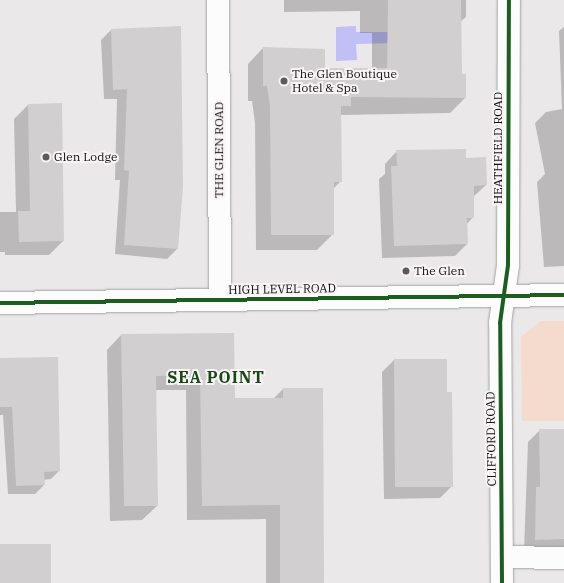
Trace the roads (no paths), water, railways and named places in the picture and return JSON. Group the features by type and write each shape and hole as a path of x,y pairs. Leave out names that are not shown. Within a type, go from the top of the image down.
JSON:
{"street":[{"name":"THE GLEN ROAD","path":"218,0 220,300"},
{"name":"HEATHFIELD ROAD","path":"505,296 509,0"},
{"name":"HIGH LEVEL ROAD","path":"0,304 564,295"},
{"name":"CLIFFORD ROAD","path":"502,583 500,323 505,296"},
{"path":"502,558 564,558"}],"water":[{"path":"356,26 356,32 396,32 397,43 356,44 357,60 336,61 336,27"}],"place":[{"name":"The Glen Boutique Hotel & Spa","path":"284,81"},
{"name":"Glen Lodge","path":"46,157"},
{"name":"The Glen","path":"406,271"}],"district":[{"name":"SEA POINT","path":"216,377"}]}
